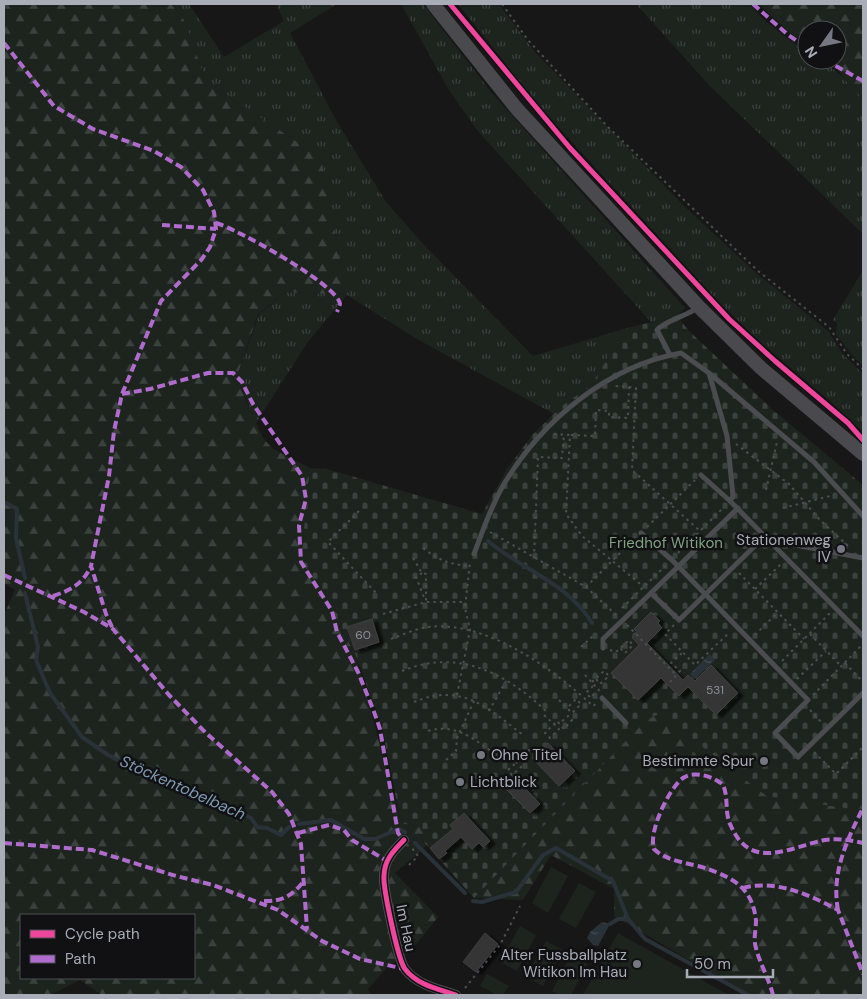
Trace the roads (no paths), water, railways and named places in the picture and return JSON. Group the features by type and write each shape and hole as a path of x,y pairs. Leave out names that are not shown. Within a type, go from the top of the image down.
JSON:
{"main road":[{"path":"433,4 517,109 699,308 761,368 863,454"}],"street":[{"name":"Im Hau","path":"404,840 387,861 384,876 400,960 411,976 426,985 460,992"}],"lane":[{"path":"670,355 657,334 657,330 661,325 688,316 699,308"},
{"path":"474,554 483,528 504,484 530,446 542,433 562,414 600,386 635,367 681,353 709,372 814,462 863,516"},
{"path":"709,372 727,436 733,496 730,501"},
{"path":"701,475 738,508 863,636"},
{"path":"603,648 603,640 738,508"},
{"path":"641,534 678,566 776,667 806,702 775,733 798,757 863,693"},
{"path":"767,538 862,558"},
{"path":"651,593 679,620 733,567 767,538"},
{"path":"602,698 626,723"}],"water":[{"path":"710,654 715,660 695,679 690,674"},
{"path":"602,922 610,924 598,946 593,945 587,938 590,932"}],"waterway":[{"name":"Stöckentobelbach","path":"4,502 17,509 16,538 25,578"},
{"path":"488,541 558,587 582,609 592,623"},
{"name":"Stöckentobelbach","path":"25,593 38,647 36,660 50,693 82,737 108,755 140,771 170,778 199,795 251,818 257,827 267,828 281,835 289,827"},
{"name":"Stöckentobelbach","path":"299,824 331,820 364,839 375,839 396,830"},
{"name":"Stöckentobelbach","path":"399,829 405,832"},
{"name":"Stöckentobelbach","path":"415,843 465,893"},
{"name":"Stöckentobelbach","path":"473,901 482,902 516,892 543,855 556,848 613,881 628,919 645,939 748,995"},
{"path":"610,924 618,919 628,919"}],"place":[{"name":"Stationenweg IV","path":"841,549"},
{"name":"Ohne Titel","path":"481,755"},
{"name":"Bestimmte Spur","path":"764,761"},
{"name":"Lichtblick","path":"460,782"},
{"name":"Alter Fussballplatz Witikon Im Hau","path":"637,964"}],"park label":[{"name":"Friedhof Witikon","path":"666,543"}]}
